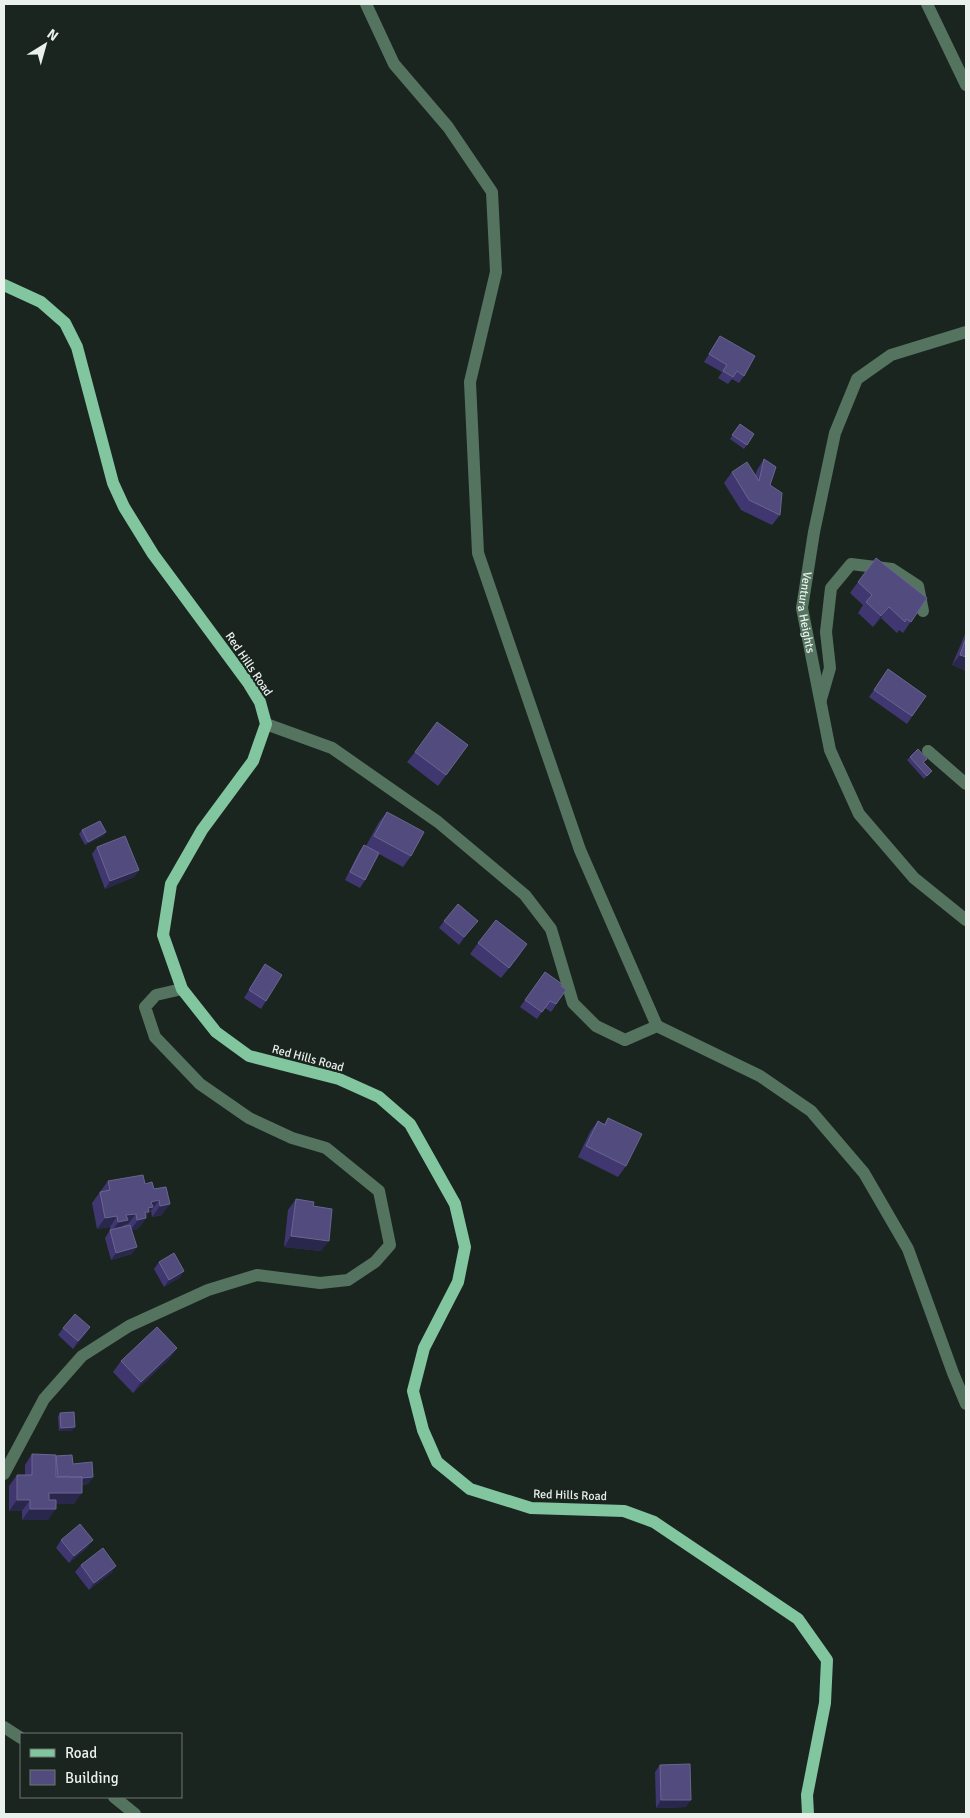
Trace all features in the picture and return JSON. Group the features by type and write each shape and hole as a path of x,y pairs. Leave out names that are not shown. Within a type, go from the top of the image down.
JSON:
{"main road":[{"name":"Red Hills Road","path":"4,285 41,302 65,323 77,347 113,483 124,507 153,554 249,684 260,702 266,724 253,761 202,830 171,884 163,936 182,989 216,1032 249,1056 339,1079 378,1096 410,1124 456,1204 465,1247 458,1282 424,1348 413,1391 423,1430 437,1462 470,1489 531,1508 624,1511 654,1522 798,1619 827,1660 824,1704 807,1794 808,1814"}],"street":[{"path":"366,4 394,64 448,127 492,192 496,272 470,382 478,553 580,850 657,1026 760,1076 811,1111 864,1173 908,1249 966,1404"},
{"path":"927,4 966,85"},
{"name":"Ventura Heights","path":"966,332 890,354 857,379 835,432 814,532 802,608 830,750 859,814 914,878 966,920"},
{"path":"820,701 830,668 826,632 831,588 851,564 892,569 918,586 923,611"},
{"path":"266,724 332,748 438,822 525,895 551,930 573,1003 596,1026 625,1040 657,1026"},
{"path":"928,751 966,784"},
{"path":"4,1474 44,1399 82,1356 130,1326 208,1290 256,1275 320,1284 348,1280 375,1262 390,1245 379,1191 326,1148 292,1138 249,1118 200,1084 155,1037 145,1007 156,995 182,989"},
{"path":"4,1727 20,1737"},
{"path":"115,1798 134,1814"}],"building":[{"path":"720,336 755,356 744,376 737,371 733,377 723,371 727,365 709,354"},
{"path":"740,424 754,434 747,445 732,435"},
{"path":"764,459 776,467 770,485 782,493 780,515 749,500 732,472 747,462 759,481"},
{"path":"876,558 927,598 911,622 906,619 905,622 889,607 881,616 866,602 872,595 858,582"},
{"path":"966,638 966,657 960,655"},
{"path":"888,669 926,696 912,716 874,690"},
{"path":"437,722 468,745 446,775 415,752"},
{"path":"918,749 927,759 923,762 932,771 927,776 910,757"},
{"path":"387,812 424,832 411,856 374,836"},
{"path":"100,821 106,832 88,842 82,830"},
{"path":"125,836 139,870 110,881 97,847"},
{"path":"364,845 379,853 365,880 350,872"},
{"path":"458,904 478,921 464,937 444,921"},
{"path":"496,920 527,944 509,968 478,943"},
{"path":"265,964 282,975 266,1001 249,990"},
{"path":"545,972 562,984 561,986 566,990 556,1004 550,1001 542,1012 525,1000"},
{"path":"608,1118 642,1134 626,1166 586,1146 598,1121 605,1125"},
{"path":"143,1175 145,1184 152,1182 154,1189 166,1187 170,1204 160,1206 159,1200 151,1202 153,1207 148,1208 149,1212 145,1212 146,1218 137,1220 136,1214 126,1215 128,1220 118,1222 117,1216 105,1218 100,1192 110,1190 108,1181"},
{"path":"296,1199 314,1202 313,1206 332,1209 329,1241 291,1236"},
{"path":"130,1225 137,1247 116,1253 110,1230"},
{"path":"174,1253 184,1271 169,1280 159,1262"},
{"path":"75,1314 90,1327 78,1341 63,1328"},
{"path":"157,1327 177,1348 141,1382 121,1361"},
{"path":"74,1412 75,1427 61,1428 60,1413"},
{"path":"32,1454 56,1455 56,1477 82,1477 82,1493 49,1493 49,1500 56,1500 56,1509 30,1509 30,1500 17,1500 17,1475 32,1475"},
{"path":"72,1455 73,1464 92,1462 93,1477 58,1477 56,1456"},
{"path":"80,1524 93,1540 74,1556 61,1540"},
{"path":"103,1548 116,1566 94,1583 81,1565"},
{"path":"690,1764 691,1800 661,1800 660,1765"}]}
